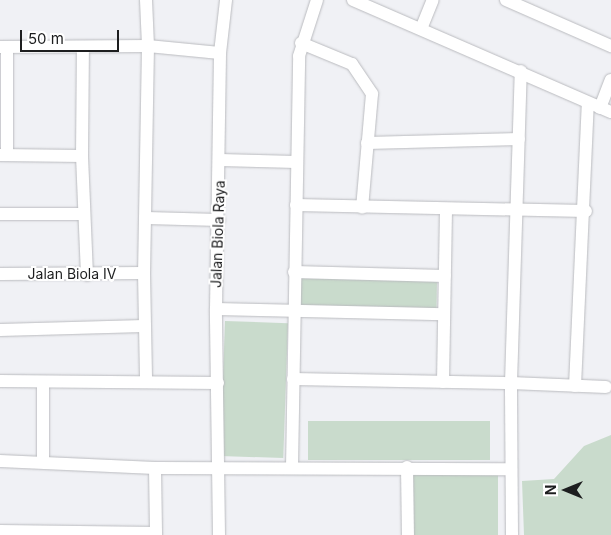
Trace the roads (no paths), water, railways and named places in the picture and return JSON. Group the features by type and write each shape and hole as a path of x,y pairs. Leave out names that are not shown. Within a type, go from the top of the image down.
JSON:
{"street":[{"path":"146,0 148,46 147,218 144,273 146,382"},
{"name":"Jalan Biola Raya","path":"218,535 220,468 216,309 220,160 220,53 226,0"},
{"path":"292,467 296,162 301,43 317,0"},
{"path":"353,0 521,71 600,107"},
{"path":"421,29 433,0"},
{"path":"512,1 611,46"},
{"path":"301,43 352,64 361,73 373,102 367,143 362,208"},
{"path":"82,156 3,155 3,47 83,48 148,46 220,53"},
{"path":"83,48 82,156 88,275"},
{"path":"512,535 510,469 511,383 521,71"},
{"path":"575,386 586,212 600,107 611,80"},
{"path":"367,143 519,139"},
{"path":"220,160 296,162"},
{"path":"296,205 586,212"},
{"path":"443,382 446,209"},
{"path":"0,214 84,214"},
{"path":"147,218 219,220"},
{"path":"294,272 445,276"},
{"name":"Jalan Biola IV","path":"0,274 88,275 144,273"},
{"path":"216,309 444,314"},
{"path":"0,330 144,326"},
{"path":"293,379 511,383 606,387"},
{"path":"0,381 218,383"},
{"path":"43,382 44,461"},
{"path":"0,461 44,461 155,468 407,467 510,469"},
{"path":"407,467 408,535"},
{"path":"0,531 156,534 155,468"}]}
